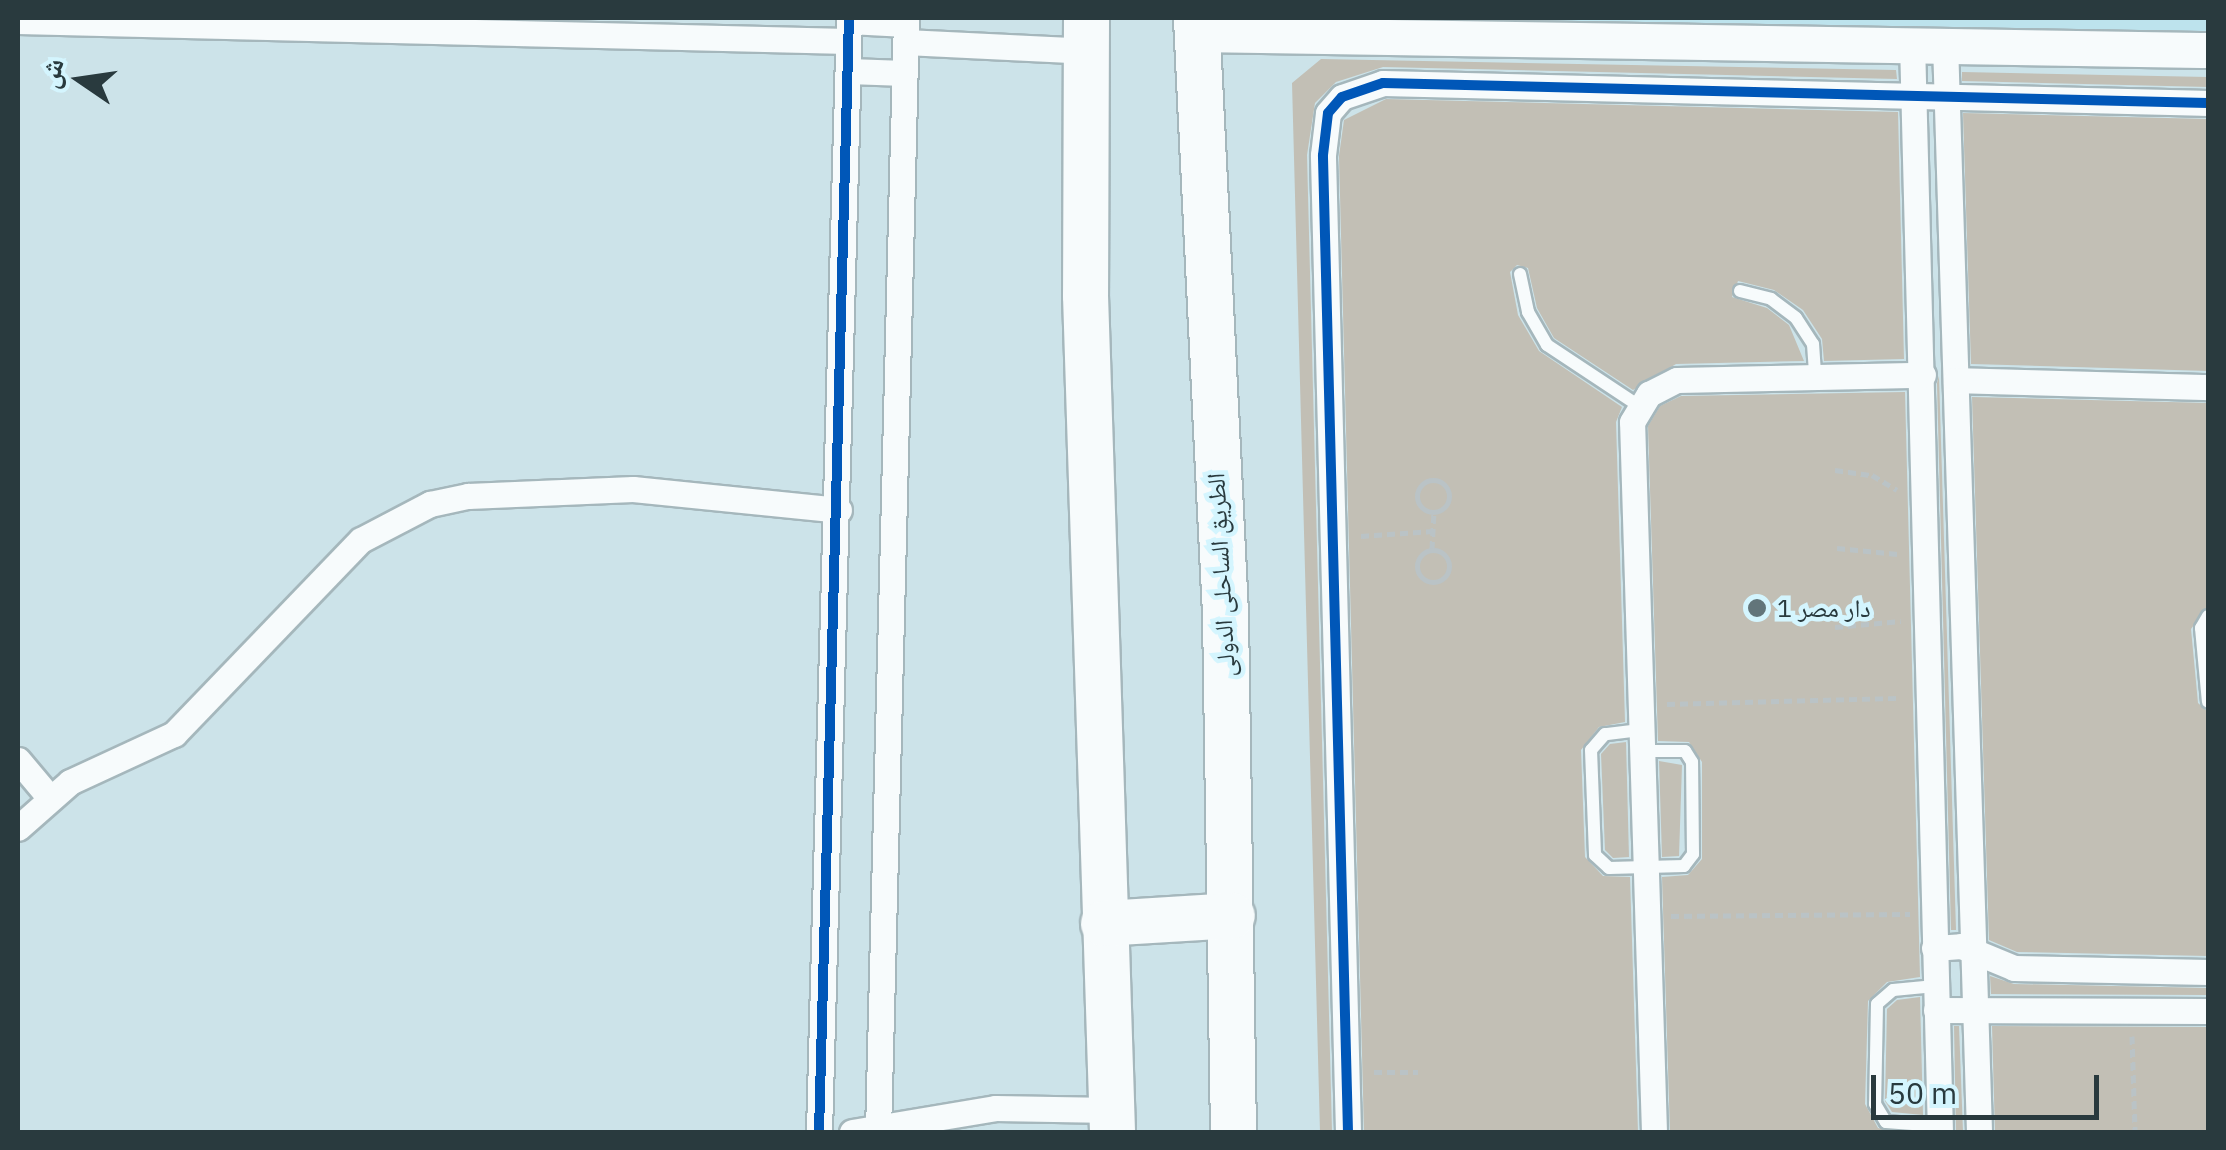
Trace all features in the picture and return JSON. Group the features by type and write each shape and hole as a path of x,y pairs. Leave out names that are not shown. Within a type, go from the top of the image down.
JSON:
{"highway":[{"name":"الطريق الساحلى الدولى","path":"1197,26 1232,915 1232,1132"},
{"path":"1086,34 1085,295 1112,1121"},
{"path":"1103,924 1232,915"}],"street":[{"path":"18,21 849,27 1086,34"},
{"path":"1197,26 2208,50"},
{"path":"819,1132 839,510 849,27"},
{"path":"878,1129 906,28"},
{"path":"1929,43 1914,96 1940,1129"},
{"path":"1929,43 1947,97 1978,1132"},
{"path":"848,71 904,74"},
{"path":"1348,1132 1323,155 1328,113 1342,97 1382,84 2208,103"},
{"path":"1654,1132 1630,440 1639,406 1677,380 1923,374"},
{"path":"1956,380 2208,387"},
{"path":"18,828 49,796 174,734 361,540 430,504 468,496 633,489 839,510"},
{"path":"18,760 49,796"},
{"path":"1934,948 1974,951 2014,968 2208,972"},
{"path":"1936,998 1976,1010 2208,1011"},
{"path":"852,1132 995,1108 1112,1121"}],"lane":[{"path":"1520,274 1528,312 1548,345 1639,406"},
{"path":"1740,291 1771,299 1796,318 1813,344 1816,376"},
{"path":"2208,616 2201,628 2208,702"},
{"path":"1640,729 1685,751 1692,762 1690,861 1645,868 1609,868 1595,855 1590,777 1597,740 1640,729"},
{"path":"1936,998 1893,990 1877,1004 1876,1104 1886,1122 1940,1129"}],"path":[{"path":"1835,470 1872,475 1925,508"},
{"path":"1432,549 1449,564 1434,582 1417,567 1432,549 1434,513 1450,496 1433,480 1417,496 1434,513"},
{"path":"1333,538 1433,531"},
{"path":"1837,548 1926,557"},
{"path":"1835,627 1872,629 1928,612"},
{"path":"1640,729 1929,698"},
{"path":"1646,916 1933,914"},
{"path":"2131,1011 2135,1132"},
{"path":"1346,1073 1418,1072"}],"shaded area":[{"path":"1298,18 2208,18 2208,36"}],"building":[{"path":"1321,59 1896,70 1897,79 1383,67 1336,82 1315,103 1307,155 1332,1132 1320,1132 1292,83"},
{"path":"1962,72 2208,77 2208,87 1962,81"},
{"path":"1386,99 1898,112 1904,359 1824,361 1822,339 1803,310 1774,290 1738,281 1732,297 1767,308 1789,325 1804,361 1676,364 1633,390 1554,338 1537,308 1528,268 1517,265 1510,272 1518,315 1539,351 1622,407 1616,422 1625,722 1599,727 1581,750 1585,857 1603,876 1630,877 1638,1132 1364,1132 1339,156 1344,120"},
{"path":"1963,113 2208,119 2208,371 1971,364"},
{"path":"1939,376 1956,930 1951,930"},
{"path":"1905,392 1920,977 1887,982 1868,1001 1865,1104 1878,1128 1892,1132 1670,1132 1662,877 1688,875 1702,859 1702,762 1689,742 1658,741 1648,426 1660,406 1681,396"},
{"path":"1972,397 2208,403 2208,606 2191,629 2198,703 2208,712 2208,956 2017,952 1989,940"},
{"path":"1626,742 1629,857 1613,858 1605,850 1601,754 1610,744"},
{"path":"1659,761 1682,765 1679,856 1662,857"},
{"path":"1990,976 2014,984 2208,988 2208,995 1991,994"},
{"path":"1920,997 1923,1115 1892,1112 1885,1101 1887,1009 1897,1000"},
{"path":"1954,1026 1959,1026 1963,1132 1956,1132"},
{"path":"1992,1026 2208,1027 2208,1132 1995,1132"}],"cycle path":[{"path":"819,1132 849,18"},
{"path":"1348,1132 1323,155 1328,113 1342,97 1383,83 2208,103"}],"place":[{"name":"دار مصر 1","path":"1757,608"}]}
